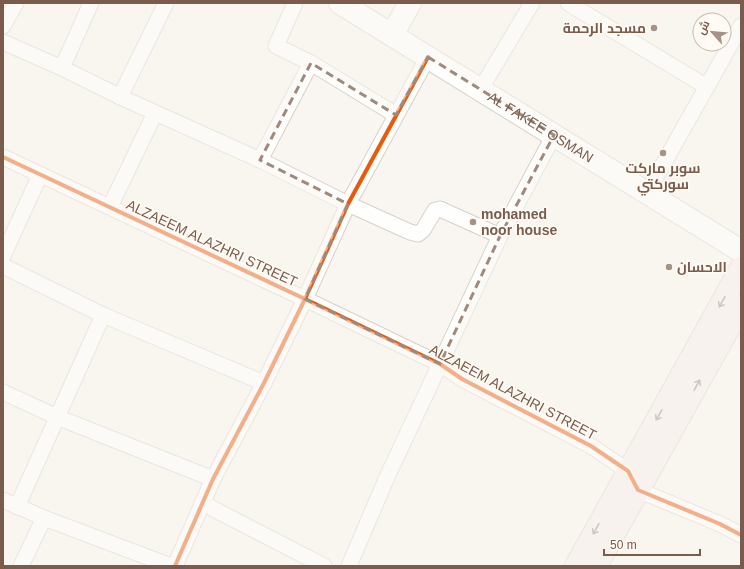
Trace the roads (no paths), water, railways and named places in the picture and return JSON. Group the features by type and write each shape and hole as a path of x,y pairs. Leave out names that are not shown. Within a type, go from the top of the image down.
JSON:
{"main road":[{"path":"576,566 741,268"},
{"path":"596,566 741,306"}],"street":[{"path":"3,26 16,3"},
{"path":"62,68 91,3"},
{"path":"120,97 166,3"},
{"path":"296,3 276,46 311,64 396,115"},
{"name":"AL FAKEE OSMAN","path":"340,3 741,251"},
{"path":"392,35 410,3"},
{"path":"480,90 532,3"},
{"path":"568,3 706,87"},
{"path":"647,193 741,26"},
{"path":"3,42 260,160 348,204 410,232 418,234 423,230 435,210 440,209 500,236"},
{"path":"174,566 213,479 264,383 305,299 348,204 428,58"},
{"path":"260,160 311,64"},
{"path":"110,207 155,112"},
{"path":"349,566 387,478 500,236 554,135"},
{"name":"ALZAEEM ALAZHRI STREET","path":"3,157 440,364 462,379 591,446 628,471 638,490"},
{"path":"3,256 40,175"},
{"path":"3,266 103,315 264,383"},
{"path":"17,506 103,315"},
{"path":"3,392 57,417 213,479"},
{"path":"638,490 720,524 741,535"},
{"path":"3,500 44,518 171,566"},
{"path":"202,503 324,566"},
{"path":"21,566 44,518"}],"place":[{"name":"مسجد الرحمة","path":"654,28"},
{"name":"سوبر ماركت سوركتي","path":"663,153"},
{"name":"mohamed noor house","path":"473,222"},
{"name":"الاحسان","path":"669,267"}]}
